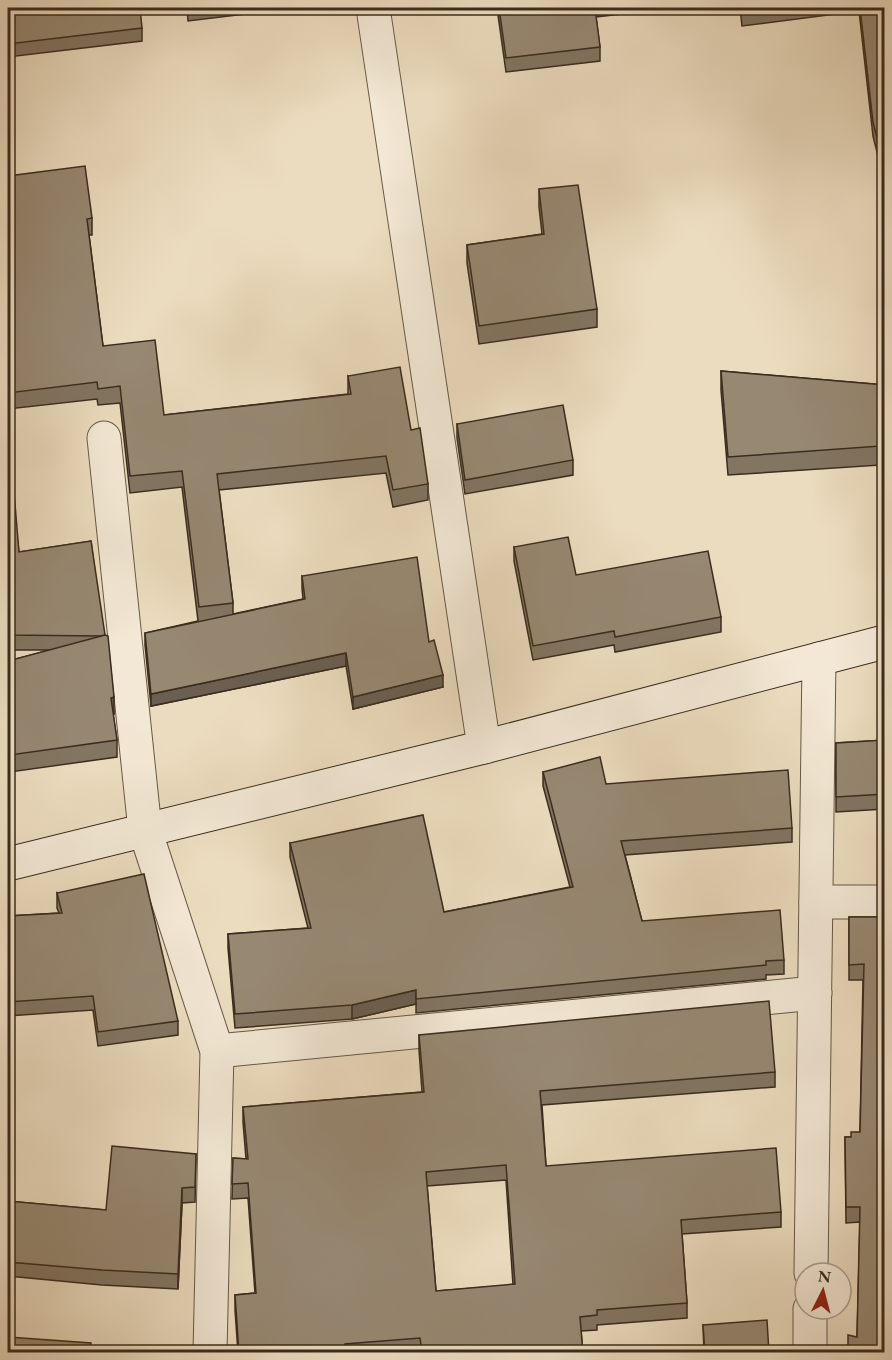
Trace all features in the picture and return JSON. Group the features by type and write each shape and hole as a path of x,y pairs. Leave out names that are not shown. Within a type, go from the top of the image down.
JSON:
{"street":[{"path":"373,8 484,747"},
{"path":"104,438 145,830 217,1051 210,1353"},
{"path":"8,864 484,747 885,642"},
{"path":"811,1261 819,659"},
{"path":"816,902 885,902"},
{"path":"217,1051 815,993"},
{"path":"810,1321 810,1353"}],"building":[{"path":"8,8 140,8 142,28 8,44"},
{"path":"499,8 595,8 600,47 506,58"},
{"path":"742,8 774,8 742,12"},
{"path":"860,8 885,8 885,170 873,122"},
{"path":"85,166 92,218 87,219 103,346 155,340 164,415 351,394 348,376 400,367 411,430 420,428 428,484 393,490 386,456 217,474 233,603 199,607 182,471 130,476 120,386 98,389 97,382 8,393 8,176"},
{"path":"578,185 597,309 479,326 467,245 544,234 539,189"},
{"path":"721,371 885,385 885,453 880,453 880,446 728,457"},
{"path":"563,405 573,460 465,480 457,424"},
{"path":"12,468 19,552 91,541 105,635 8,635 8,469"},
{"path":"568,537 576,575 708,551 721,617 615,637 614,631 533,646 514,547"},
{"path":"417,557 429,642 434,640 443,675 353,697 346,653 151,694 145,633 305,599 302,576"},
{"path":"108,636 114,697 111,698 117,740 10,755 8,661"},
{"path":"885,740 885,794 836,797 836,743"},
{"path":"600,757 606,784 788,770 792,828 621,841 642,921 780,910 784,960 766,961 766,965 416,999 416,990 352,1005 235,1014 228,934 311,928 290,843 423,815 444,912 573,887 543,772"},
{"path":"144,874 178,1021 98,1032 93,996 8,1002 8,916 62,913 57,893"},
{"path":"849,917 885,917 885,1353 848,1353 848,1335 857,1337 860,1207 846,1207 845,1137 851,1137 851,1132 860,1132 864,964 849,965"},
{"path":"769,1001 775,1072 540,1091 546,1166 776,1148 781,1212 681,1220 687,1303 597,1310 597,1315 580,1317 583,1353 422,1353 420,1338 345,1344 345,1349 300,1353 239,1353 235,1295 256,1293 248,1183 232,1184 233,1158 248,1159 243,1107 424,1092 419,1035","holes":["506,1165 515,1284 436,1291 426,1172"]},
{"path":"112,1146 196,1154 195,1187 182,1188 178,1274 8,1262 8,1201 106,1210"},
{"path":"767,1320 769,1353 705,1353 703,1325"},
{"path":"8,1337 91,1343 90,1353 8,1353"}]}
